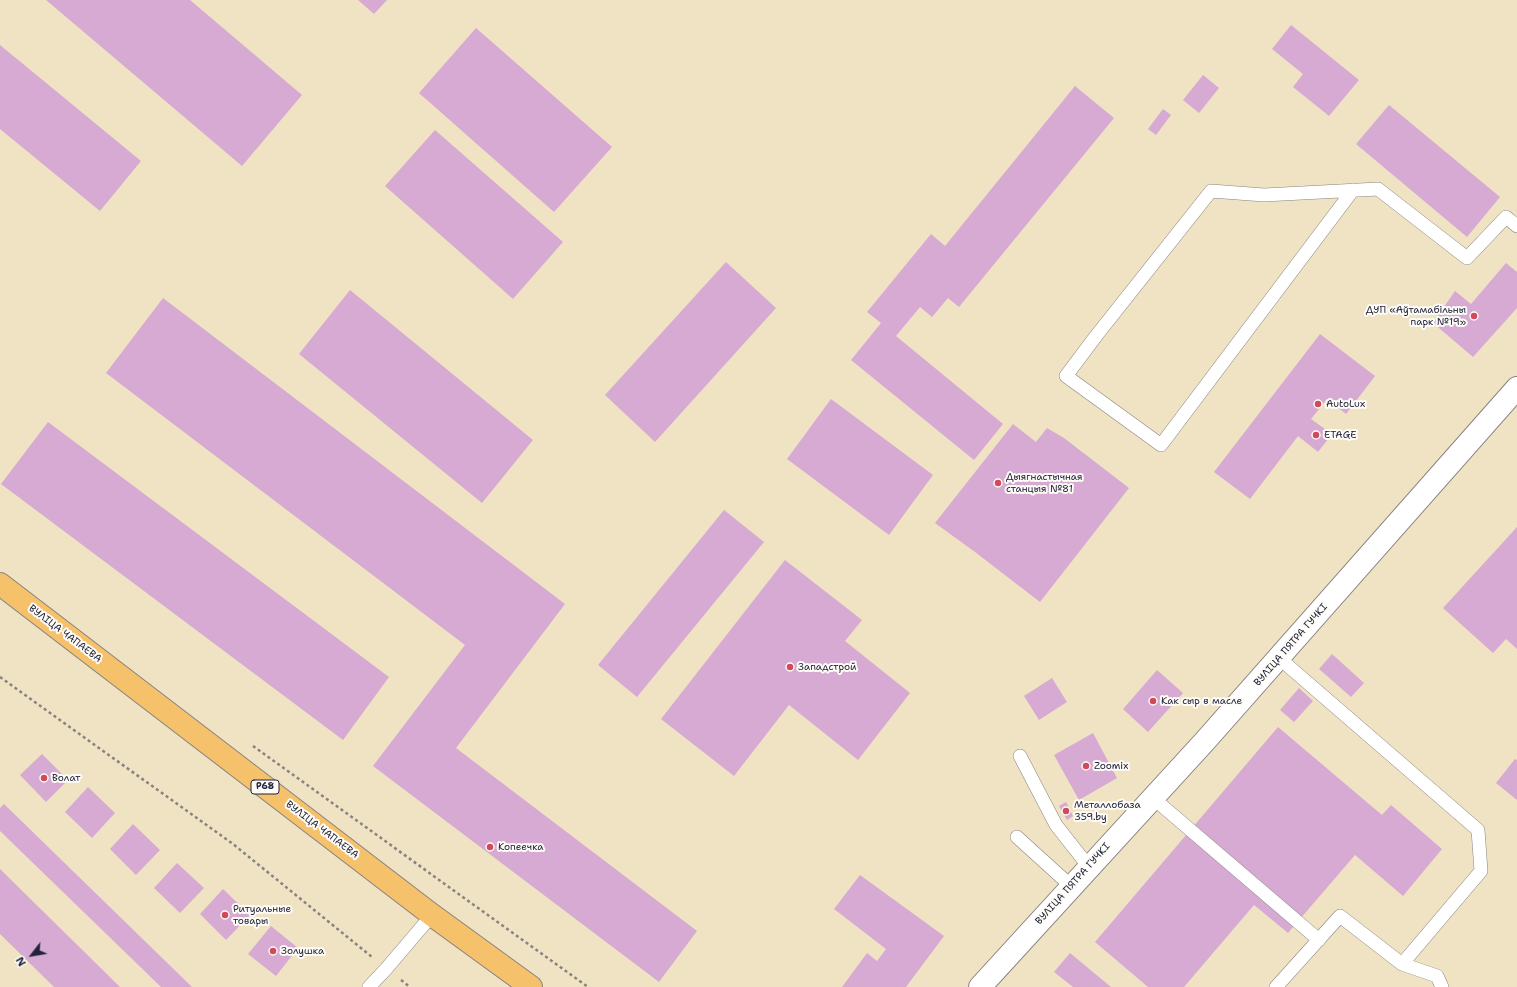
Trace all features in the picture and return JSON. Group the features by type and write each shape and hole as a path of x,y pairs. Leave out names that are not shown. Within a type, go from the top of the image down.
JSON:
{"main road":[{"name":"ВУЛІЦА ЧАПАЕВА","path":"0,584 432,915 531,987"}],"street":[{"name":"ВУЛІЦА ПЯТРА ГУЧКІ","path":"980,987 1279,658 1517,388"}],"lane":[{"path":"1353,190 1161,445 1066,376 1211,191 1264,195 1353,190 1378,189 1467,258 1506,217 1517,226"},
{"path":"1279,658 1478,830 1481,871 1402,964"},
{"path":"1020,756 1056,825 1089,867"},
{"path":"1153,798 1318,940"},
{"path":"1016,837 1071,886"},
{"path":"369,987 432,915"},
{"path":"1276,987 1340,916 1402,964 1437,976 1442,987"}],"path":[{"path":"0,677 233,844 410,987"},
{"path":"252,745 588,987"}],"building":[{"path":"46,0 190,0 302,95 242,166"},
{"path":"358,0 387,0 374,14"},
{"path":"1291,25 1359,80 1329,116 1293,87 1303,74 1272,49"},
{"path":"476,28 612,147 554,212 419,93"},
{"path":"0,45 141,161 100,211 0,129"},
{"path":"1203,75 1219,88 1199,113 1183,100"},
{"path":"1075,86 1114,118 959,307 948,298 932,317 920,307 896,336 1003,424 974,460 851,360 881,323 867,312 931,234 945,246"},
{"path":"1389,105 1500,197 1467,237 1356,144"},
{"path":"1163,109 1171,115 1156,135 1148,129"},
{"path":"435,130 563,242 513,299 385,186"},
{"path":"726,262 776,308 655,442 605,395"},
{"name":"ДУП «Аўтамабільны парк №19»","path":"1506,263 1517,272 1517,308 1473,357 1433,323 1455,291 1471,304"},
{"path":"350,290 533,440 482,503 299,354"},
{"path":"163,298 565,604 456,748 697,931 659,982 373,766 465,645 106,373"},
{"path":"1320,334 1375,376 1346,414 1327,399 1311,419 1332,434 1318,452 1298,436 1250,499 1214,472"},
{"path":"831,399 933,475 889,535 787,459"},
{"path":"48,422 389,677 343,740 1,484"},
{"path":"1013,424 1036,442 1047,428 1064,438 1129,488 1040,602 935,523"},
{"path":"724,510 764,542 637,697 598,665"},
{"path":"1517,527 1517,649 1506,639 1493,653 1443,608"},
{"name":"Западстрой","path":"785,560 862,620 845,641 910,693 858,760 789,705 734,776 661,719"},
{"path":"1332,654 1364,683 1351,697 1319,669"},
{"name":"Как сыр в масле","path":"1157,670 1183,693 1148,732 1123,709"},
{"path":"1052,678 1067,702 1039,720 1024,696"},
{"path":"1299,688 1313,701 1294,722 1280,710"},
{"path":"1278,727 1382,815 1391,805 1442,849 1403,896 1355,855 1288,933 1254,905 1184,987 1148,987 1095,942"},
{"name":"Zoomix","path":"1093,733 1117,778 1079,800 1054,755"},
{"name":"Волат","path":"42,754 68,780 46,802 20,775"},
{"path":"1515,759 1517,760 1517,800 1496,783"},
{"path":"88,787 115,813 92,838 65,812"},
{"name":"Металлобаза 359.by","path":"1066,802 1073,816 1067,820 1059,806"},
{"path":"4,804 192,987 161,987 0,831 0,808"},
{"path":"133,824 160,850 136,875 110,849"},
{"path":"177,863 204,888 180,913 154,888"},
{"path":"0,869 120,987 54,987 0,934"},
{"path":"860,875 944,936 906,987 842,987 867,953 877,961 886,949 834,909"},
{"name":"Ритуальные товары","path":"223,889 250,915 226,940 200,914"},
{"name":"Золушка","path":"271,926 298,948 276,976 248,954"},
{"path":"1070,953 1111,987 1073,987 1054,972"}],"place":[{"name":"ДУП «Аўтамабільны парк №19»","path":"1474,316"},
{"name":"AutoLux","path":"1318,404"},
{"name":"ETAGE","path":"1316,435"},
{"name":"Дыягнастычная станцыя №81","path":"998,483"},
{"name":"Западстрой","path":"790,667"},
{"name":"Как сыр в масле","path":"1153,701"},
{"name":"Zoomix","path":"1086,766"},
{"name":"Волат","path":"44,778"},
{"name":"Металлобаза 359.by","path":"1066,811"},
{"name":"Копеечка","path":"490,847"},
{"name":"Ритуальные товары","path":"225,915"},
{"name":"Золушка","path":"273,951"}]}
